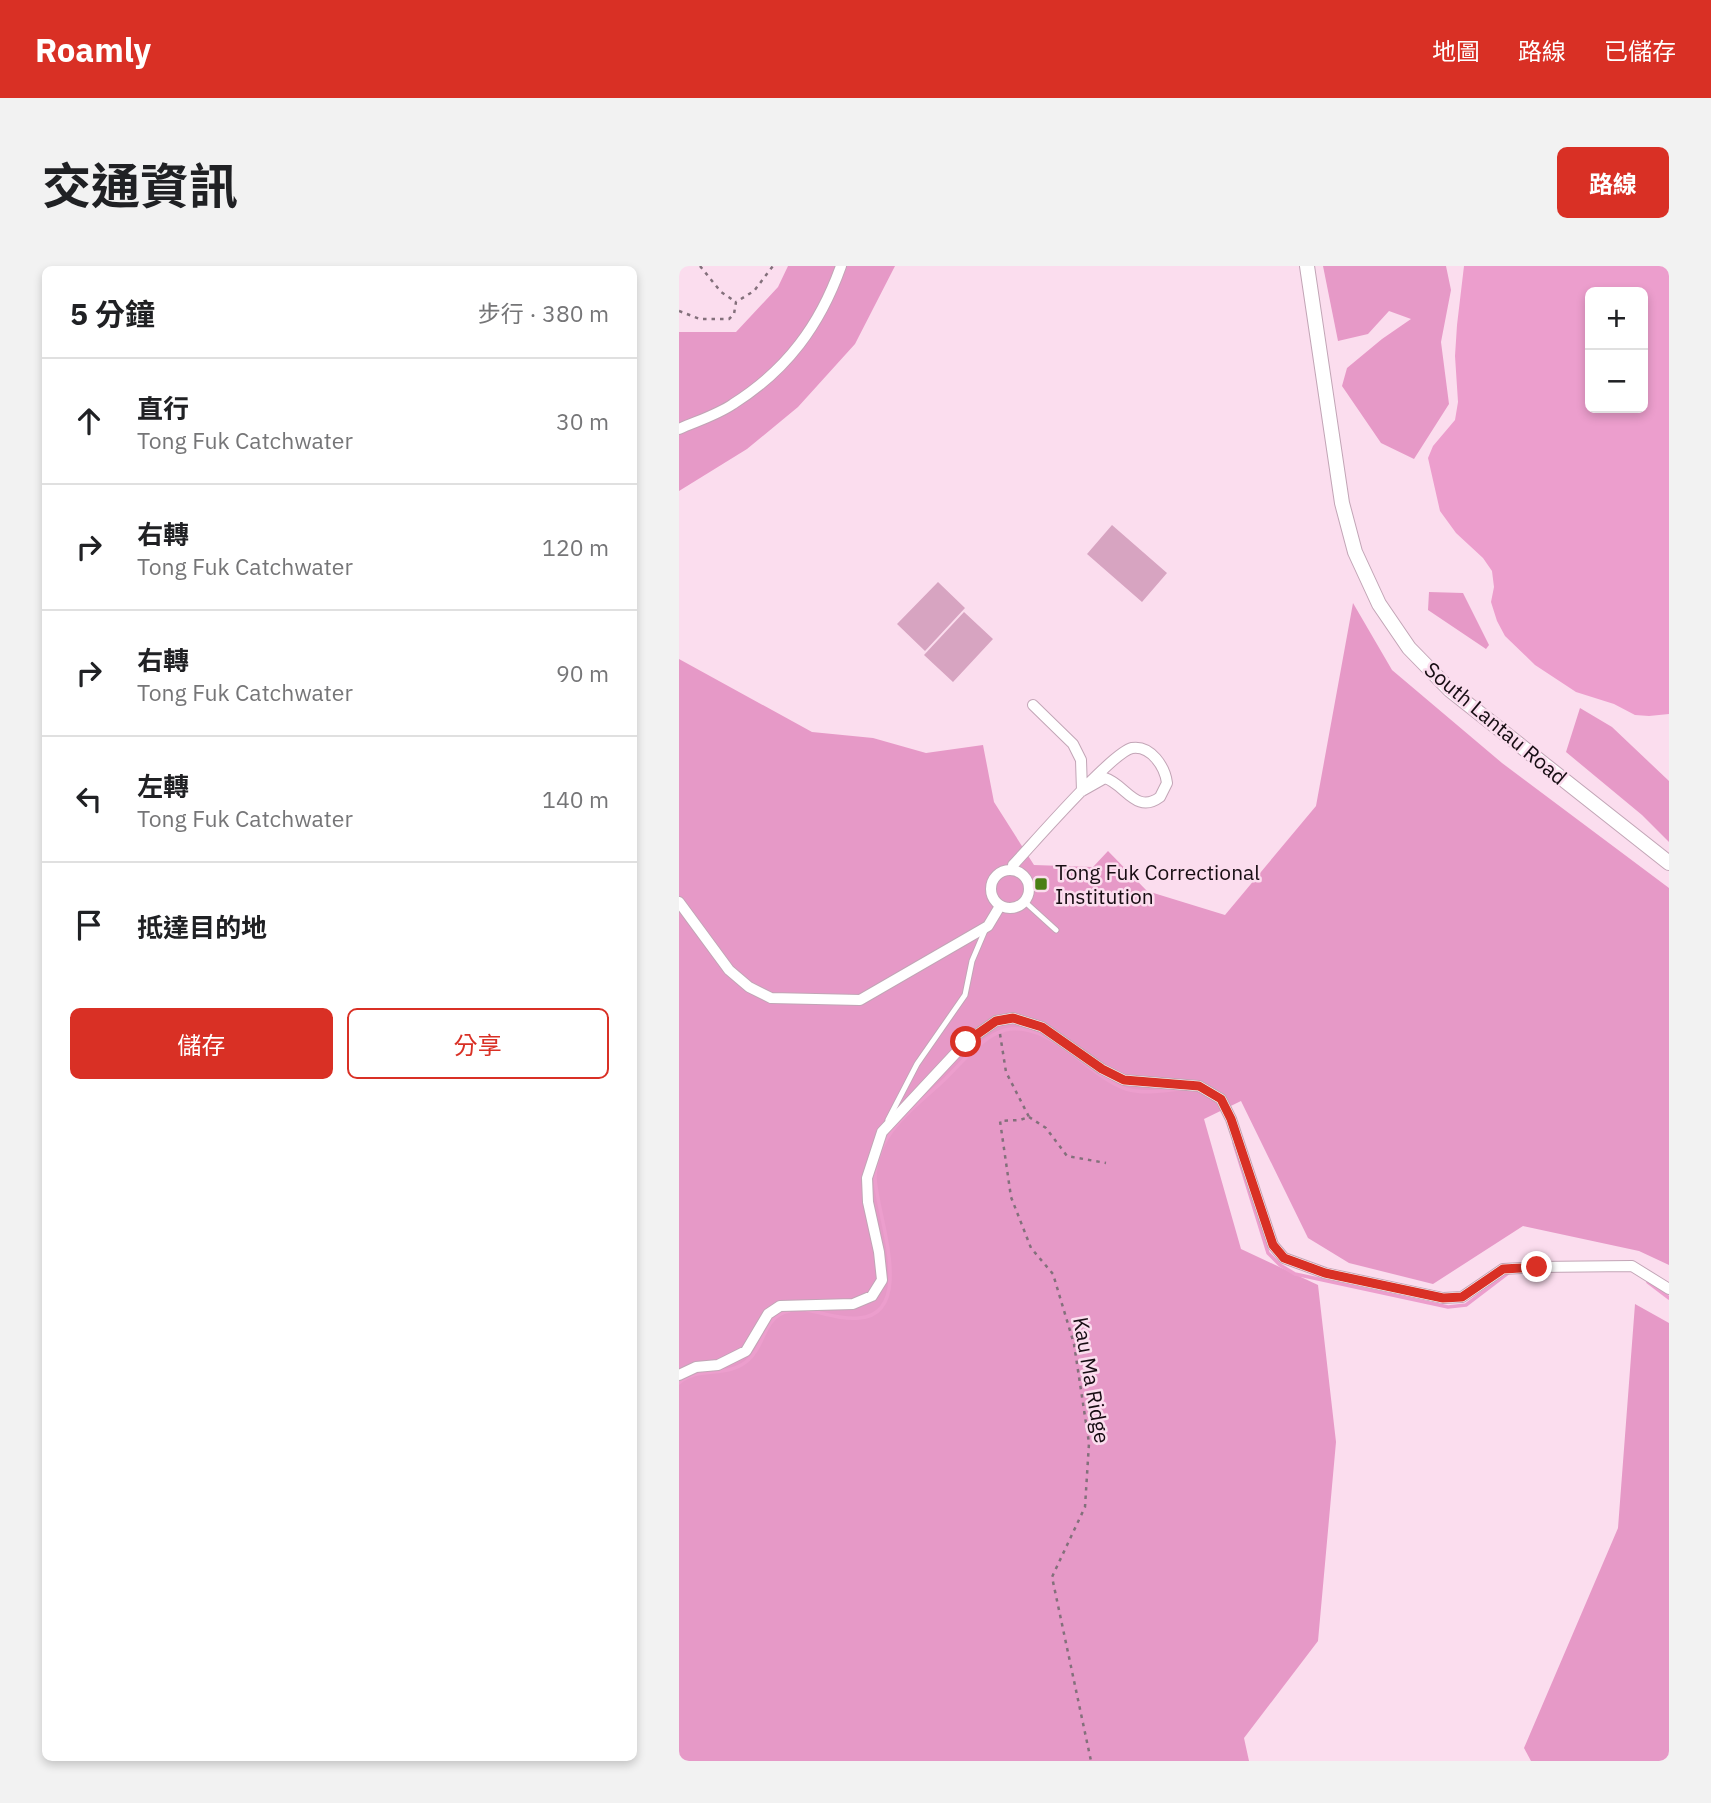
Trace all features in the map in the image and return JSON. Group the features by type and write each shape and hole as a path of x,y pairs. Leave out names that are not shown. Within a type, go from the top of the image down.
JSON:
{"main road":[{"name":"South Lantau Road","path":"1307,266 1342,503 1355,552 1379,604 1409,648 1450,690 1669,863"}],"street":[{"path":"679,429 731,406 786,361 812,329 841,266"},
{"path":"1034,705 1073,744 1081,760 1082,791"},
{"path":"1013,870 1013,865 1082,791 1107,766 1132,748 1144,750 1155,757 1167,783 1160,797 1147,803 1134,800 1112,780 1105,778 1082,791"},
{"path":"1013,870 1023,875 1029,891 1024,901 1013,908 1000,905 991,891 993,880 1001,872 1013,870"},
{"path":"679,902 729,970 749,987 771,998 860,1000 988,926 1000,905"},
{"path":"679,1375 697,1367 718,1365 746,1351 768,1314 780,1306 853,1304 872,1296 882,1280 879,1252 867,1202 867,1178 882,1132 966,1042 996,1021 1013,1018 1042,1027 1102,1069 1124,1080 1199,1086 1221,1099 1231,1119 1273,1245 1284,1258 1325,1273 1443,1298 1462,1297 1503,1269 1537,1267 1632,1266 1669,1289"}],"lane":[{"path":"1024,901 1056,930"},
{"path":"882,1132 917,1064 965,995 972,961 988,926"}],"path":[{"path":"700,266 721,292 736,302"},
{"path":"679,311 700,319 729,319 734,313 736,302 754,291 773,266"},
{"path":"1002,1039 1006,1072 1029,1117 1047,1128 1067,1156 1106,1163"},
{"name":"Kau Ma Ridge","path":"1029,1117 1000,1121 1011,1197 1031,1248 1053,1274 1074,1344 1089,1443 1086,1507 1052,1577 1091,1761"}],"shaded area":[{"path":"788,266 895,266 855,344 798,407 747,449 679,491 679,332 736,332 778,287"},
{"path":"1323,266 1446,266 1451,290 1441,342 1449,404 1414,459 1381,443 1342,386 1347,368 1411,319 1389,311 1368,334 1338,341"},
{"path":"1464,266 1669,266 1669,714 1635,715 1614,704 1576,692 1535,665 1505,636 1491,602 1494,587 1492,571 1483,558 1456,533 1440,511 1428,458 1433,446 1455,420 1458,402 1455,356"},
{"path":"1112,525 1167,573 1142,602 1087,554"},
{"path":"938,582 965,608 925,651 897,624"},
{"path":"1429,592 1463,593 1489,645 1486,649 1428,610"},
{"path":"1353,603 1392,670 1502,763 1669,888 1669,1265 1639,1251 1523,1226 1433,1284 1349,1263 1308,1238 1241,1101 1204,1119 1241,1249 1318,1285 1336,1442 1318,1641 1244,1738 1249,1761 679,1761 679,659 812,732 873,738 926,753 983,745 994,802 1034,865 1093,867 1108,851 1147,891 1225,915 1316,806"},
{"path":"964,612 993,639 953,682 924,655"},
{"path":"1580,708 1612,727 1669,781 1669,842 1642,815 1566,752"},
{"path":"1635,1304 1669,1323 1669,1761 1531,1761 1524,1748 1618,1528"}],"waterway":[{"path":"807,1310 859,1318 877,1312 886,1299 890,1280 889,1258 875,1177 883,1145 916,1105 972,1051 996,1033 1022,1029 1037,1033 1053,1041 1111,1082 1132,1091 1179,1089"},
{"path":"1234,1143 1268,1253 1280,1265 1295,1274 1448,1307 1466,1305 1508,1273"},
{"path":"1648,1282 1669,1298"},
{"path":"679,1383 694,1375 731,1369 747,1361 774,1319 789,1311"}],"place":[{"name":"Tong Fuk Correctional Institution","path":"1041,884"}],"route":[{"path":"966,1042 996,1021 1013,1018 1042,1027 1102,1069 1124,1080 1199,1086 1221,1099 1231,1119 1273,1245 1284,1258 1325,1273 1443,1298 1462,1297 1503,1269 1537,1267"}]}
